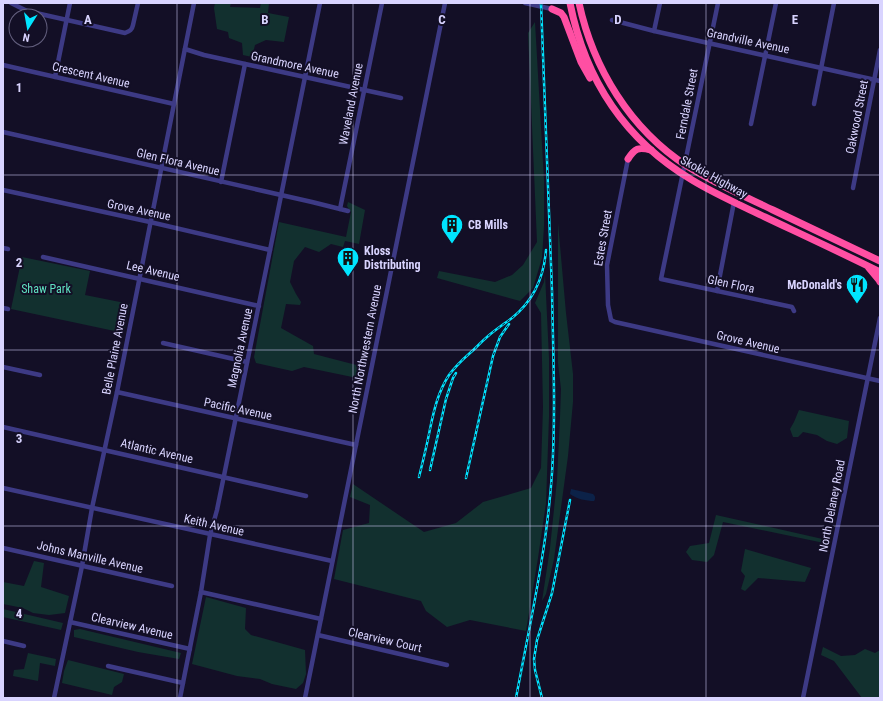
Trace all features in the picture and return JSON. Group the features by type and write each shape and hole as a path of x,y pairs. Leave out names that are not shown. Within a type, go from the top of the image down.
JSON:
{"highway":[{"path":"552,9 559,3"},
{"name":"Skokie Highway","path":"570,3 583,52 601,90 621,118 651,150 683,174 713,192 880,272"},
{"name":"Skokie Highway","path":"579,3 592,48 603,72 617,95 633,117 651,136 673,155 685,165 735,192 880,261"},
{"path":"552,9 561,13 564,17 581,62 589,76 611,105"},
{"path":"628,159 632,152 637,149 643,148 651,150"},
{"path":"866,265 880,282"}],"street":[{"path":"11,3 26,11 122,33 129,32 132,29 138,3"},
{"path":"55,77 70,3"},
{"name":"Belle Plaine Avenue","path":"54,698 82,566 92,508 117,392 194,3"},
{"name":"Magnolia Avenue","path":"180,698 201,592 210,535 217,510 320,3"},
{"name":"Waveland Avenue","path":"340,209 382,3"},
{"name":"North Northwestern Avenue","path":"305,698 445,3"},
{"path":"524,3 552,9"},
{"path":"654,31 660,3"},
{"name":"Ferndale Street","path":"661,279 718,3"},
{"path":"751,124 776,3"},
{"path":"814,104 834,3"},
{"name":"Grandville Avenue","path":"612,20 654,31 880,81"},
{"name":"Grandmore Avenue","path":"185,49 204,55 401,98"},
{"name":"Oakwood Street","path":"853,188 880,50"},
{"path":"220,182 245,64"},
{"name":"Crescent Avenue","path":"3,65 174,104"},
{"name":"Glen Flora Avenue","path":"3,132 348,211"},
{"name":"Estes Street","path":"611,320 608,305 607,265 628,159"},
{"name":"Grove Avenue","path":"3,190 270,250"},
{"path":"717,291 734,202"},
{"name":"Lee Avenue","path":"43,257 259,306"},
{"name":"Glen Flora","path":"661,279 792,307 794,311"},
{"name":"North Delaney Road","path":"803,698 880,318"},
{"name":"Grove Avenue","path":"611,320 880,381"},
{"path":"163,343 247,362"},
{"path":"3,367 40,375"},
{"name":"Pacific Avenue","path":"117,392 356,445"},
{"name":"Atlantic Avenue","path":"3,427 306,496"},
{"name":"Keith Avenue","path":"3,488 332,561"},
{"name":"Johns Manville Avenue","path":"3,548 172,586"},
{"path":"201,592 321,619"},
{"name":"Clearview Avenue","path":"70,622 190,649"},
{"name":"Clearview Court","path":"318,635 447,665"},
{"path":"3,641 24,646"},
{"path":"108,666 183,683"}],"green space":[{"path":"215,3 231,3 230,7 260,8 261,3 269,3 268,13 289,17 284,42 266,40 255,45 252,57 243,55 242,43 229,38 228,32 217,29 214,8"},
{"path":"535,22 544,180 544,226 542,258 533,288 520,301 437,278 439,271 495,282 512,275 523,265 537,242 528,33"},
{"path":"348,202 365,210 359,244 345,241 343,247 331,244 319,252 305,247 294,261 290,282 301,302 300,305 286,304 281,328 313,346 314,354 364,367 362,379 304,367 292,371 256,363 254,357 279,222 346,237 351,212 347,206"},
{"path":"558,223 573,374 573,402 568,456 554,559 546,594 542,601 550,548 557,480 560,417 561,389 558,363"},
{"name":"Shaw Park","path":"22,257 90,271 85,295 130,304 124,333 11,309"},
{"path":"545,274 549,358 549,417 546,503 526,631 470,620 447,627 426,611 421,601 334,579 343,530 369,523 370,505 350,497 353,484 424,532 456,523 483,502 531,488 541,468 543,407 541,313 535,303 544,282"},
{"path":"799,410 849,421 847,438 837,444 827,441 817,435 803,432 798,437 793,437 790,429"},
{"path":"716,515 827,540 824,543 723,522 714,555 707,562 692,560 686,552 690,546 709,543"},
{"path":"745,549 811,568 805,582 758,578 745,591 741,589 745,576 741,571"},
{"path":"34,561 44,563 41,587 69,596 65,613 49,615 33,613 23,608 3,604 3,582 24,586"},
{"path":"206,597 246,608 245,629 251,635 305,650 306,674 303,683 296,689 272,684 260,679 237,676 192,664"},
{"path":"3,609 63,623 61,630 3,617"},
{"path":"80,629 181,653 179,659 138,652 74,637 74,630"},
{"path":"823,647 841,656 855,655 865,649 875,653 880,650 880,698 862,698 834,661 821,655"},
{"path":"28,653 56,659 55,666 40,663 38,681 13,676 14,670 24,669"},
{"path":"68,660 124,674 122,682 114,687 112,695 62,683"}],"water":[{"path":"571,489 593,494 595,500 588,501 576,497 570,494"}],"railway":[{"path":"516,698 546,530 550,501 554,427 552,291 541,3"},
{"path":"419,477 435,408 445,381 464,358 490,334 512,318 526,304 540,279 546,250"},
{"path":"466,478 493,356 500,337 509,324"},
{"path":"430,470 446,399 456,373"},
{"path":"542,698 535,670 534,659 537,640 552,593 570,500"}],"place":[{"name":"CB Mills","path":"452,244"},
{"name":"Kloss Distributing","path":"348,278"},
{"name":"McDonald's","path":"857,304"}]}
